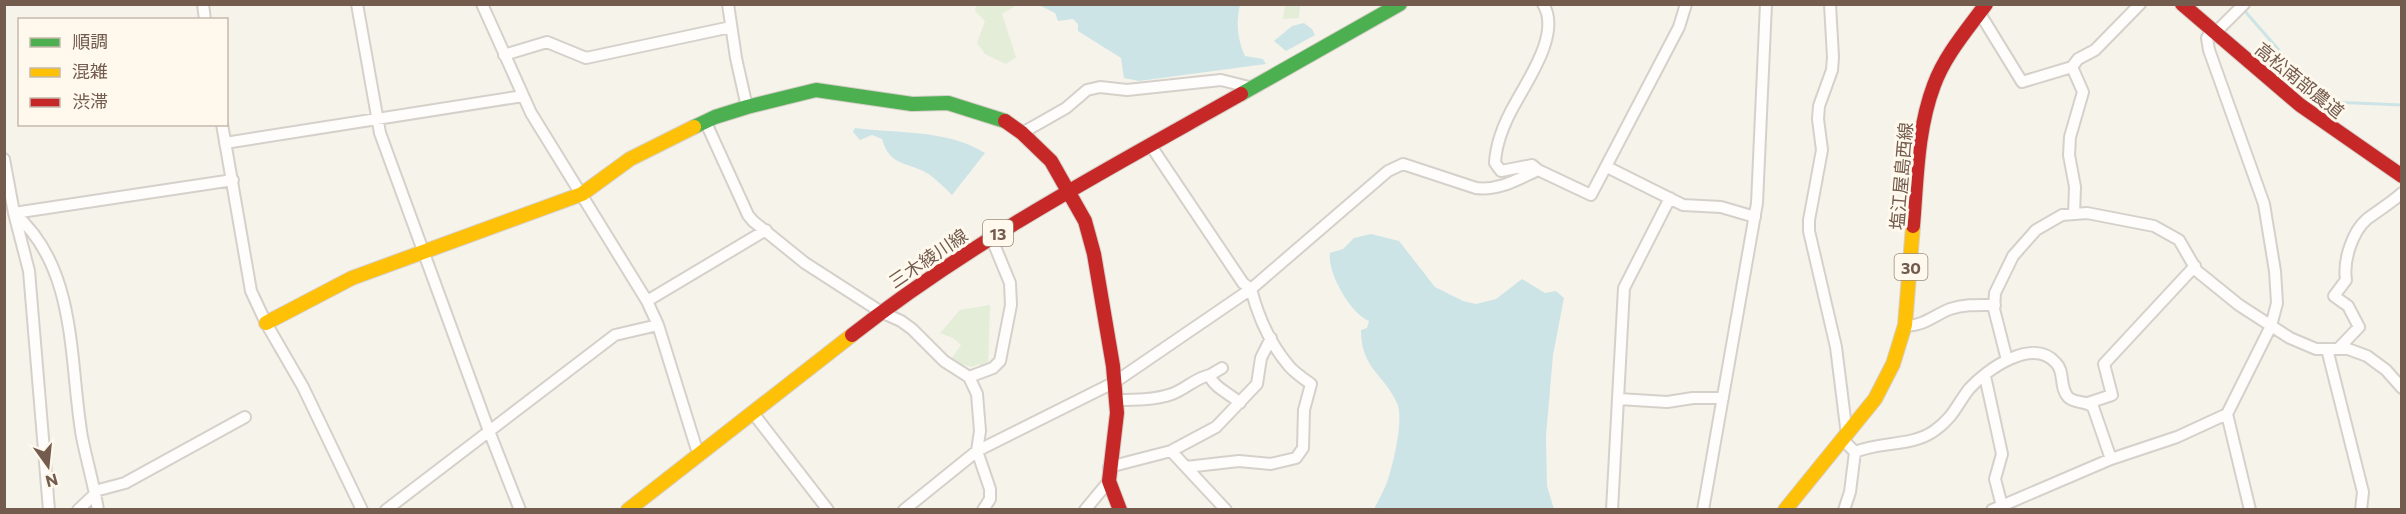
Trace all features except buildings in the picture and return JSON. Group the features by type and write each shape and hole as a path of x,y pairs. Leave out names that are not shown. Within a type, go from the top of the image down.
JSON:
{"street":[{"path":"357,4 376,120 520,510"},
{"path":"482,4 531,113 647,301 658,325 696,447 700,453"},
{"path":"728,4 747,107"},
{"name":"三木綾川線","path":"628,510 880,312 991,237 1400,4"},
{"path":"1543,4 1549,21 1541,53 1534,73 1505,125 1496,150 1495,163 1501,171 1532,165 1591,195 1679,27 1686,4"},
{"path":"1703,510 1755,217 1766,4"},
{"path":"1830,4 1832,70 1819,106 1818,119 1822,150 1809,231 1836,347 1845,438 1855,452 1850,492 1844,510"},
{"path":"1983,8 2022,82 2072,67 2078,59 2095,50 2140,4"},
{"name":"高松南部農道","path":"2182,4 2308,112 2402,176"},
{"path":"1985,376 2002,454 1995,479 1999,508 2111,459 2176,437 2227,414 2271,326 2277,303 2264,204 2209,50 2207,38 2242,7"},
{"name":"塩江屋島西線","path":"1785,510 1875,399 1893,364 1905,325 1922,124 1938,75 1952,50 1983,8"},
{"path":"504,55 547,42 586,58 731,27"},
{"path":"2072,67 2083,92 2070,137 2069,155 2075,187 2074,214"},
{"path":"1022,134 1066,108 1087,90 1100,87 1127,90 1221,80 1253,88"},
{"path":"266,323 352,279 582,194 630,159 715,117 816,90 912,104 948,104 1007,122 1022,134 1051,161 1085,221 1094,255 1115,382 1117,413 1109,474 1120,510"},
{"path":"225,143 523,96"},
{"path":"706,123 748,214 805,263 880,312 901,321 944,361 969,377 977,394 980,431 977,451 990,489 990,499 983,510"},
{"path":"222,126 251,291 266,323 303,387 362,510"},
{"path":"1151,146 1243,283 1251,288 1256,310 1270,338 1290,368 1311,384 1304,410 1305,434 1300,454 1296,458 1271,464 1239,461 1186,467"},
{"path":"4,159 14,213 29,271 49,510"},
{"path":"904,510 977,451 1115,382 1251,288 1396,166 1403,164 1476,188 1486,189 1500,187 1538,170"},
{"path":"1607,167 1683,205 1721,207 1755,217"},
{"path":"14,213 233,180"},
{"path":"2332,349 2359,327 2348,306 2334,296 2346,280 2344,271 2357,232 2366,220 2402,193"},
{"path":"1612,510 1624,288 1670,198"},
{"path":"14,213 32,232 61,287 70,330 82,437 98,510"},
{"path":"2007,360 1995,305 1995,293 2013,256 2036,230 2062,215 2087,213 2154,226 2180,240 2198,271 2239,306 2290,338 2316,349 2348,349 2367,356 2386,370 2402,388"},
{"path":"647,301 766,230"},
{"path":"969,377 993,368 1000,361 1010,316 1010,283 991,237"},
{"path":"1855,452 1877,446 1914,441 1932,433 1949,420 1971,388 1985,376 2007,360 2027,352 2047,356 2055,362 2061,370 2064,390 2074,401 2088,402 2112,395 2104,364 2195,266"},
{"path":"1905,325 1918,324 1949,309 1966,304 1995,305"},
{"path":"386,510 615,335 658,325"},
{"path":"1085,510 1109,474 1171,451 1216,427 1257,384 1261,358 1270,338"},
{"path":"2332,349 2363,492 2361,510"},
{"path":"1116,400 1152,399 1174,393 1198,378 1210,375 1222,368"},
{"path":"1210,375 1213,384 1232,394 1240,403"},
{"path":"1619,399 1667,402 1693,398 1723,398"},
{"path":"2088,402 2093,407 2111,459"},
{"path":"753,413 828,510"},
{"path":"2227,414 2250,510"},
{"path":"78,510 95,493 125,483 245,417"},
{"path":"1171,451 1226,510"}],"green space":[{"path":"1285,4 1300,5 1299,18 1283,19"},
{"path":"976,5 1017,5 1002,14 1016,57 1006,64 985,54 977,43 985,21 975,11"},
{"path":"990,305 988,368 979,368 979,364 972,367 950,361 961,345 953,338 940,333 960,310"}],"water":[{"path":"1039,5 1240,5 1238,30 1245,56 1263,59 1266,64 1139,81 1124,78 1121,58 1078,31 1078,24 1073,19 1058,21 1055,13"},
{"path":"1304,23 1312,29 1315,35 1286,51 1274,41 1292,26"},
{"path":"855,128 939,136 970,145 985,153 952,195 930,175 901,163 890,155 882,139 872,135 860,140 853,132"},
{"path":"1371,234 1399,241 1435,287 1463,301 1476,304 1496,299 1522,279 1545,293 1556,291 1564,298 1553,355 1546,436 1547,486 1554,509 1374,509 1386,484 1393,460 1398,439 1399,410 1392,393 1369,363 1365,354 1361,330 1367,328 1369,321 1348,302 1336,281 1330,261 1330,253 1343,249 1354,238"}],"waterway":[{"path":"2243,9 2320,97 2331,102 2402,105"}],"traffic: fast":[{"path":"1241,94 1400,4"},
{"path":"694,127 715,117 747,107 816,90 912,104 948,103 1005,121"}],"traffic: slow":[{"path":"266,323 352,278 582,194 630,159 694,127"},
{"path":"1785,510 1875,399 1893,364 1905,325 1913,226"},
{"path":"628,510 852,335"}],"traffic: jam":[{"path":"1913,226 1919,155 1928,102 1944,63 1986,4"},
{"path":"2182,4 2300,105 2402,176"},
{"path":"852,335 898,300 993,237 1091,178 1241,94"},
{"path":"1005,121 1022,133 1051,161 1085,221 1094,254 1113,366 1117,413 1109,481 1120,510"}]}
